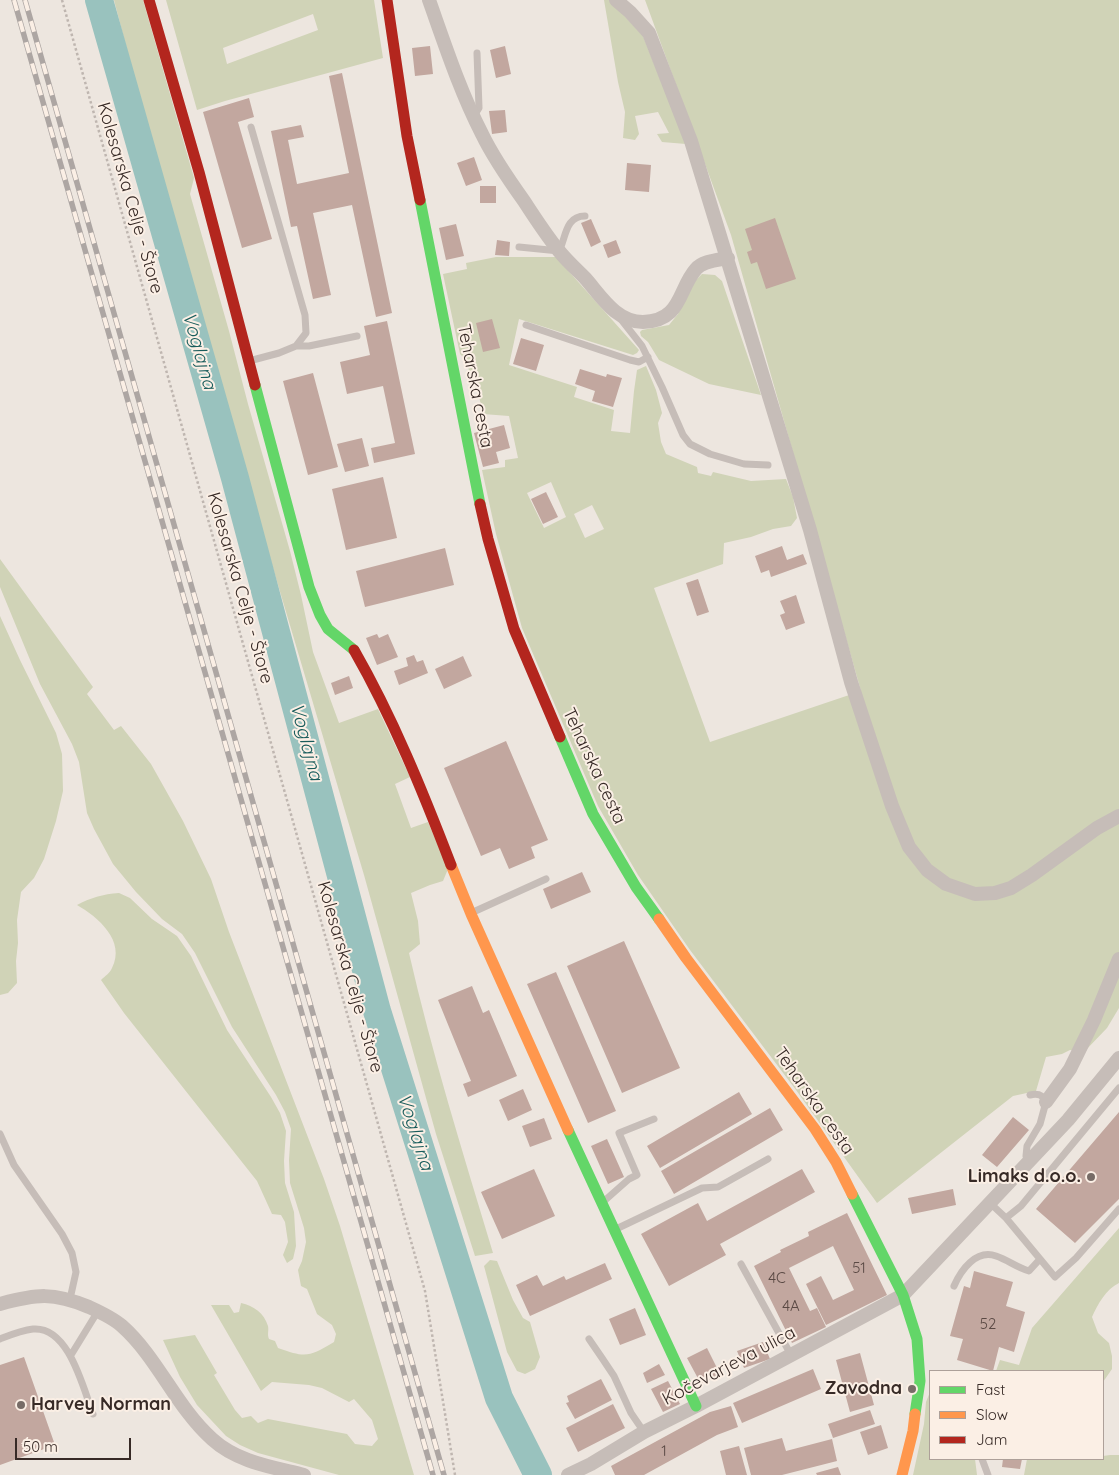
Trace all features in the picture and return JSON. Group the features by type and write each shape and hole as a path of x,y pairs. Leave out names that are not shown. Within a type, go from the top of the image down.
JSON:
{"street":[{"path":"149,0 199,172 309,587 320,615 328,629 354,650 369,676 417,778 471,914 601,1204 696,1406"},
{"name":"Teharska cesta","path":"387,0 406,136 478,497 514,629 593,814 641,895 815,1129 836,1162 903,1295 917,1339 925,1380 902,1475"},
{"path":"429,0 474,116 506,176 559,251 615,312 629,320 654,321 670,312 680,300 689,279 697,268 728,258"},
{"path":"616,0 649,33 691,141 810,530 851,682 892,806 910,847 927,870 946,884 974,894 995,893 1011,888 1032,875 1097,828 1119,816"},
{"path":"1046,1102 1070,1069 1094,1020 1119,959"},
{"name":"Kočevarjeva ulica","path":"570,1474 594,1470 644,1432 903,1295 1068,1120 1119,1058"},
{"path":"0,1304 22,1298 51,1296 70,1299 98,1311 121,1325 138,1343 192,1417 213,1440 235,1455 304,1475"}],"lane":[{"path":"474,116 479,108 477,53"},
{"path":"251,127 305,314 306,333 296,346"},
{"path":"519,247 559,251 568,225 574,218 584,216"},
{"path":"615,312 642,346 683,435 690,444 710,454 744,464 768,465"},
{"path":"526,325 630,360 639,362 648,357"},
{"path":"248,361 279,353 296,346 309,346 357,336"},
{"path":"471,914 546,879"},
{"path":"1006,1218 1021,1206 1119,1088"},
{"path":"1028,1163 1026,1156 1027,1146 1040,1124 1046,1102 1042,1095 1030,1095"},
{"path":"601,1204 628,1179 637,1175 619,1133 654,1119"},
{"path":"0,1134 14,1165 62,1234 72,1253 76,1272 70,1299"},
{"path":"614,1230 702,1188 718,1187 768,1159"},
{"path":"990,1203 1006,1218 1056,1277 1076,1258 1119,1210"},
{"path":"954,1286 960,1274 970,1262 982,1255 994,1255 1018,1268 1029,1271 1040,1258"},
{"path":"741,1264 791,1354"},
{"path":"71,1355 98,1311"},
{"path":"0,1339 11,1334 34,1329 44,1330 63,1343 71,1355 93,1414"},
{"path":"589,1340 614,1376 631,1413 644,1432"},
{"path":"982,1460 988,1475"}],"path":[{"name":"Kolesarska Celje - Štore","path":"62,0 425,1291 455,1475"}],"green space":[{"path":"114,0 143,0 194,178 190,194 290,551 313,652 339,723 378,709 410,777 395,784 411,828 428,822 448,869 443,881 411,893 418,921 420,944 409,953 459,1141 493,1253 475,1256 436,1134 364,875 179,250"},
{"path":"166,0 374,0 383,58 197,110","holes":["313,14 318,30 227,64 223,48"]},
{"path":"604,0 610,0 643,36 686,144 662,142 657,134 669,133 658,112 635,116 639,134 635,140 623,138 625,112"},
{"path":"645,0 1119,0 1119,1008 1107,1028 1084,1052 1070,1050 1062,1054 1046,1057 1036,1091 1013,1096 877,1203 796,1090 690,950 638,875 598,806 522,628 496,534 482,470 505,467 505,460 518,458 509,416 483,414 478,392 464,358 460,354 443,274 467,269 466,263 496,257 556,257 639,350 633,355 519,319 509,365 577,387 574,397 614,410 611,431 630,433 637,370 646,366 656,390 662,413 658,423 661,442 666,454 697,467 698,473 711,476 713,472 751,481 786,479 793,497 797,518 791,526 773,529 751,537 724,543 723,564 654,588 710,742 861,691 731,235","holes":["551,482 566,517 544,528 527,493","592,505 604,529 585,538 574,514"]},
{"path":"702,274 715,275 722,281 761,395 709,384 659,360 648,342 641,336 640,332 642,330 669,325 678,314 694,282"},
{"path":"0,559 93,687 87,694 114,730 121,726 151,764 183,821 211,879 229,932 324,1179 340,1226 414,1475 339,1475 258,1453 240,1445 226,1436 197,1405 180,1377 163,1340 195,1335 217,1373 214,1375 235,1410 242,1418 251,1416 258,1423 268,1419 347,1434 355,1444 372,1446 378,1439 372,1420 354,1399 349,1402 322,1388 309,1385 272,1382 261,1391 211,1305 229,1305 234,1313 239,1312 241,1303 254,1308 266,1321 269,1339 275,1341 278,1348 287,1351 301,1354 313,1353 334,1342 336,1334 332,1325 317,1314 307,1289 301,1286 298,1270 306,1242 304,1228 290,1183 291,1129 285,1112 232,1027 195,953 182,934 162,919 113,864 94,829 87,813 79,762 72,744 40,684 0,587"},
{"path":"0,616 56,733 62,754 63,791 44,859 34,878 21,892 17,920 17,983 8,993 0,995"},
{"path":"119,893 130,898 152,919 177,936 191,956 227,1030 280,1113 286,1131 285,1183 294,1212 296,1246 293,1259 287,1263 283,1255 288,1242 285,1222 281,1215 272,1214 257,1181 124,1013 101,980 111,970 115,958 113,939 101,923 77,905 97,897"},
{"path":"1119,1228 1119,1283 1106,1293 1092,1317 1098,1333 1109,1343 1112,1356 1112,1369 1104,1381 1104,1370 996,1370 1000,1360 1019,1365 1032,1328"},
{"path":"490,1260 497,1261 513,1300 523,1318 530,1322 540,1357 535,1369 525,1374 517,1371 507,1352 484,1266"},
{"path":"929,1394 929,1460 975,1460 977,1475 913,1475 924,1424 926,1402"},
{"path":"1119,1455 1119,1475 1024,1475 1027,1460 1104,1460 1104,1456"}],"building":[{"path":"430,46 433,74 415,76 412,48"},
{"path":"505,46 511,74 496,78 490,50"},
{"path":"342,73 392,313 376,317 352,205 313,213 331,295 313,299 297,226 291,227 271,131 301,125 304,137 288,140 297,184 349,173 329,76"},
{"path":"249,98 254,117 238,122 272,239 242,248 203,112"},
{"path":"505,110 507,132 492,134 489,111"},
{"path":"474,157 482,180 466,186 457,163"},
{"path":"627,163 651,165 649,192 625,190"},
{"path":"480,186 496,186 496,203 480,203"},
{"path":"775,218 796,279 766,289 757,262 751,264 747,252 752,250 745,229"},
{"path":"591,219 601,242 591,247 581,223"},
{"path":"456,224 464,256 446,260 439,228"},
{"path":"497,240 510,242 509,256 495,255"},
{"path":"616,240 621,253 608,258 603,245"},
{"path":"492,319 500,348 483,352 476,323"},
{"path":"387,321 415,454 374,463 371,448 395,443 383,386 347,394 340,362 370,355 364,326"},
{"path":"521,338 544,345 536,371 513,364"},
{"path":"580,369 606,377 607,374 622,378 613,407 592,401 595,391 575,384"},
{"path":"313,373 338,467 308,475 283,381"},
{"path":"504,425 510,448 496,452 499,463 483,467 474,433"},
{"path":"362,438 369,466 345,472 337,444"},
{"path":"383,477 397,538 346,550 332,489"},
{"path":"546,492 558,517 543,524 531,499"},
{"path":"782,546 787,560 803,554 807,564 771,577 769,570 761,573 755,556"},
{"path":"445,548 454,585 365,607 356,571"},
{"path":"698,579 709,612 697,616 686,583"},
{"path":"796,595 805,623 786,630 780,615 785,613 780,601"},
{"path":"377,634 379,638 388,634 398,657 377,665 366,638"},
{"path":"414,655 417,662 423,660 428,673 399,685 394,671 408,666 406,658"},
{"path":"463,656 472,676 444,689 435,669"},
{"path":"349,676 353,688 335,695 331,683"},
{"path":"506,741 548,840 531,847 535,858 509,869 500,848 481,856 444,768"},
{"path":"582,872 591,892 551,909 543,889"},
{"path":"624,941 680,1068 622,1093 567,966"},
{"path":"556,972 616,1111 588,1123 527,984"},
{"path":"472,986 483,1013 489,1010 517,1076 468,1097 463,1084 471,1081 438,1000"},
{"path":"523,1089 532,1110 508,1121 499,1100"},
{"path":"739,1092 752,1114 660,1168 647,1146"},
{"path":"770,1108 783,1130 674,1194 661,1171"},
{"name":"Limaks d.o.o.","path":"1119,1112 1119,1199 1075,1243 1036,1209"},
{"path":"1013,1117 1029,1130 997,1167 982,1155"},
{"path":"544,1118 552,1139 530,1147 522,1126"},
{"path":"607,1139 624,1177 608,1184 591,1146"},
{"path":"534,1169 555,1216 502,1239 481,1192"},
{"path":"802,1169 815,1192 720,1244 726,1255 669,1286 641,1234 698,1203 707,1221"},
{"path":"953,1189 956,1205 912,1214 908,1198"},
{"path":"847,1213 887,1295 826,1325 806,1284 821,1276 833,1300 854,1290 833,1246 789,1268 810,1311 817,1308 826,1327 792,1343 754,1266 781,1252 780,1250 809,1236 808,1232"},
{"path":"605,1263 612,1279 530,1316 516,1285 537,1275 543,1286 564,1276 566,1280"},
{"path":"974,1271 1013,1282 1006,1306 1025,1312 1014,1352 999,1347 993,1370 957,1360 963,1339 950,1336 964,1286 970,1288"},
{"path":"635,1308 646,1335 620,1345 609,1319"},
{"path":"763,1342 770,1359 744,1368 737,1351"},
{"path":"707,1348 720,1374 701,1384 687,1358"},
{"path":"860,1353 874,1405 850,1412 836,1360"},
{"name":"Harvey Norman","path":"24,1357 55,1445 0,1465 0,1365"},
{"path":"659,1364 665,1375 647,1383 643,1373"},
{"path":"813,1369 821,1389 742,1423 733,1403"},
{"path":"601,1379 612,1400 575,1419 566,1403 569,1402 567,1396"},
{"path":"668,1381 680,1404 663,1412 651,1389"},
{"path":"613,1404 625,1428 578,1452 566,1428"},
{"path":"731,1406 738,1427 717,1435 644,1475 615,1475 611,1466 710,1412"},
{"path":"870,1410 875,1424 833,1438 828,1424"},
{"path":"881,1425 888,1448 868,1455 860,1432"},
{"path":"782,1438 786,1451 832,1439 837,1461 782,1475 751,1475 744,1448"},
{"path":"739,1446 747,1475 726,1475 720,1451"},
{"path":"1003,1460 1022,1460 1020,1469 1002,1467"},
{"path":"838,1467 841,1475 817,1475 816,1473"}],"waterway":[{"name":"Voglajna","path":"99,0 235,478 377,1011 499,1398 538,1475"}],"railway":[{"path":"14,0 433,1475"},
{"path":"25,0 444,1475"}],"traffic: fast":[{"path":"420,200 480,504"},
{"path":"255,385 309,587 320,615 328,629 354,650"},
{"path":"560,737 593,814 636,887 659,919"},
{"path":"568,1130 696,1406"},
{"path":"852,1194 903,1295 917,1339 920,1381 915,1414"}],"traffic: slow":[{"path":"451,865 568,1130"},
{"path":"659,919 686,958 815,1129 836,1162 852,1194"},
{"path":"902,1475 913,1431 915,1414"}],"traffic: jam":[{"path":"149,0 199,172 255,385"},
{"path":"387,0 407,136 420,200"},
{"path":"480,504 514,629 560,737"},
{"path":"354,650 382,702 407,756 451,865"}],"place":[{"name":"Limaks d.o.o.","path":"1091,1177"},
{"name":"Zavodna","path":"912,1389"},
{"name":"Harvey Norman","path":"21,1405"}]}
